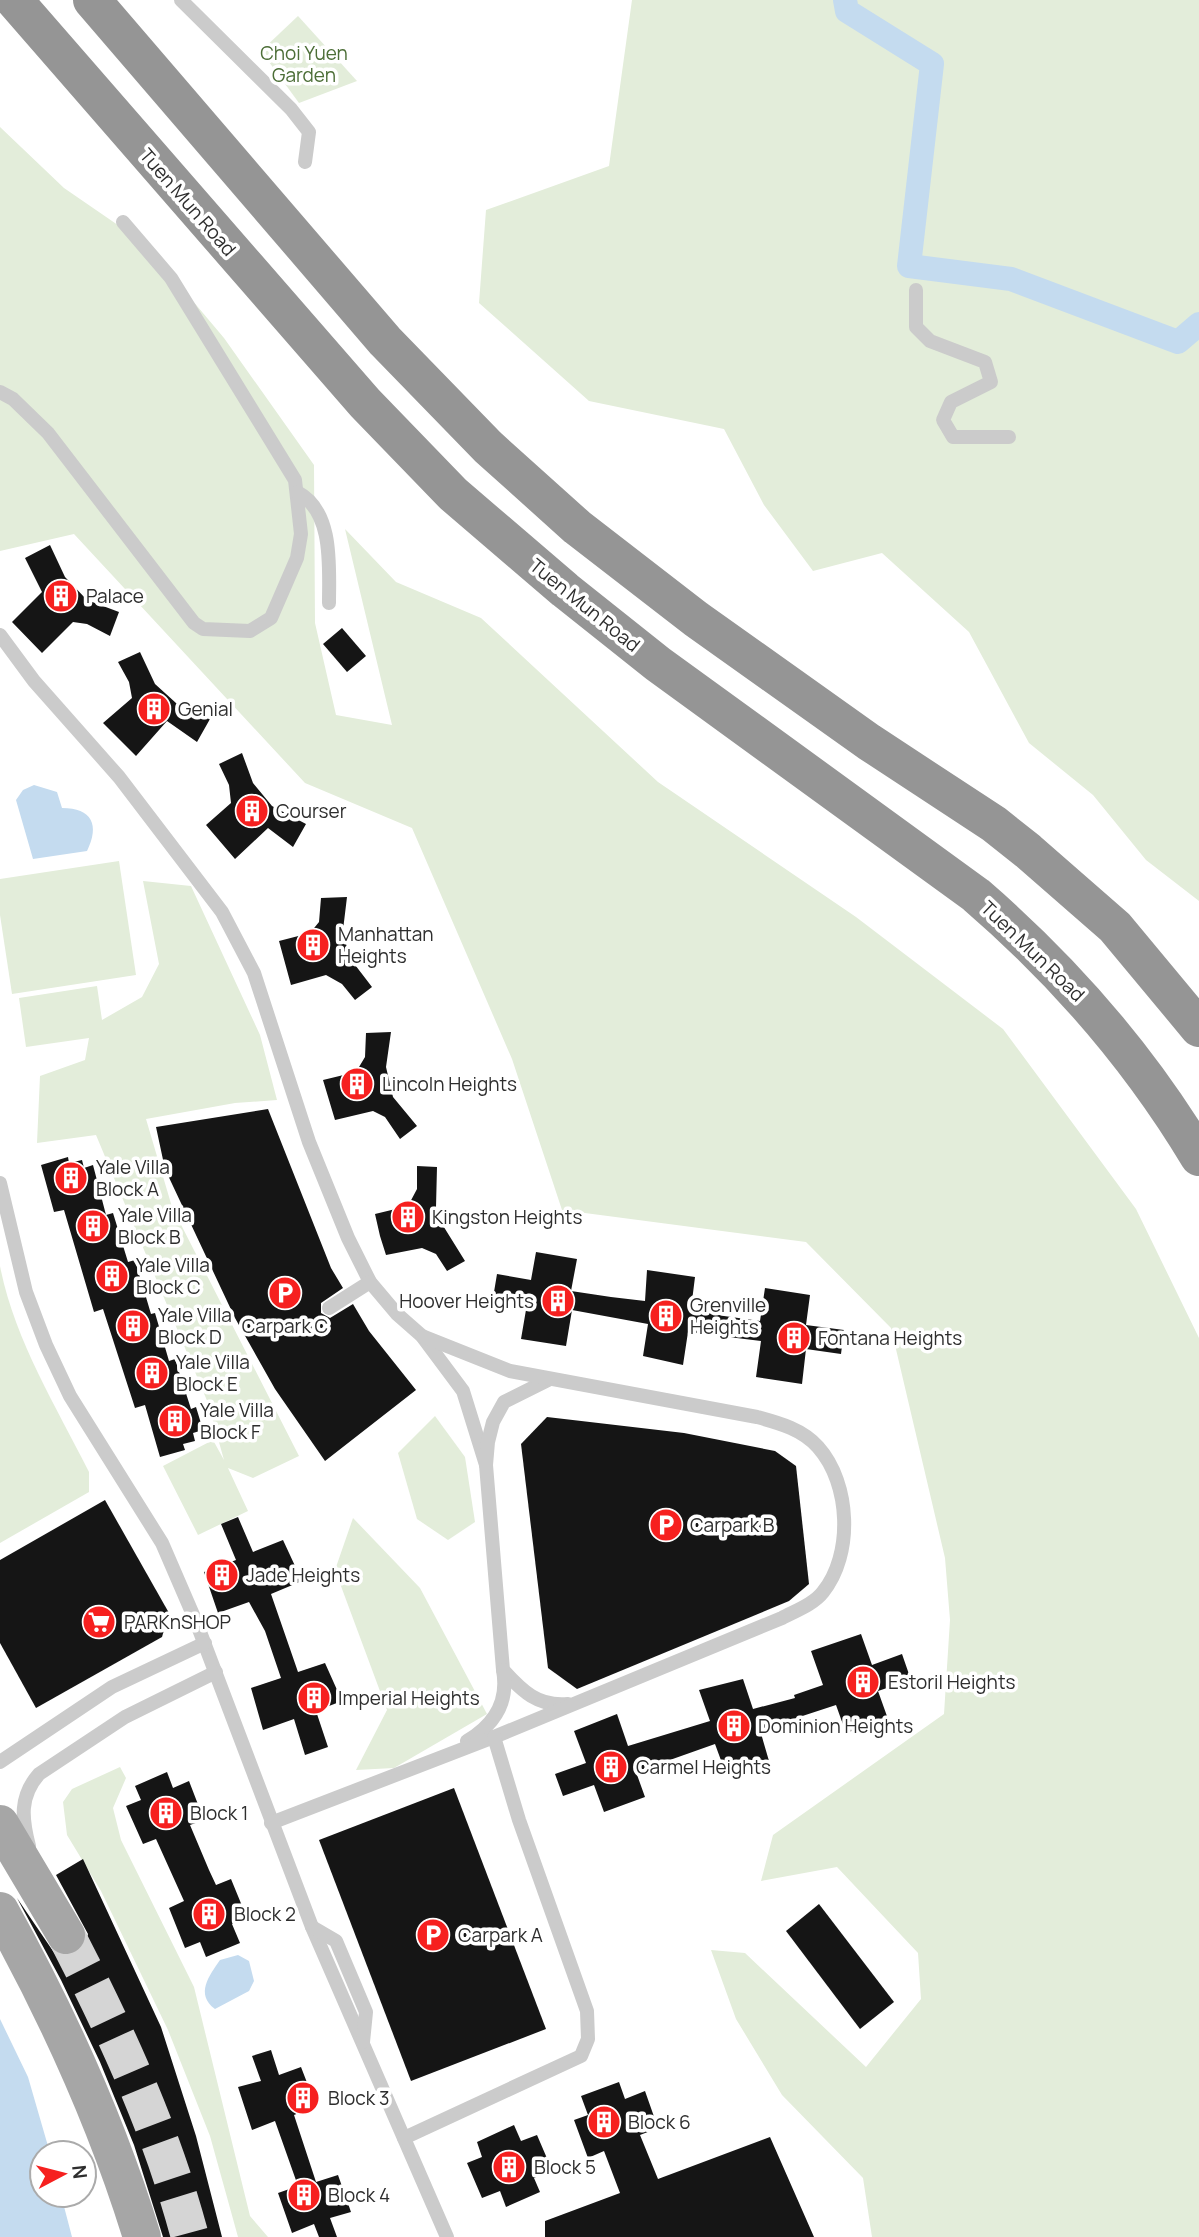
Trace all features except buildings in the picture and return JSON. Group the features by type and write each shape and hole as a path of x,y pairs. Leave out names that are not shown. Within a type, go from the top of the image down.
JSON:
{"highway":[{"name":"Tuen Mun Road","path":"14,0 356,393 453,494 565,590 658,664 976,895 1020,933 1063,976 1127,1051 1166,1103 1199,1157"},
{"path":"92,0 385,341 488,447 577,527 679,607 869,742 994,824 1046,866 1115,928 1199,1028"}],"main road":[{"path":"0,1824 56,1920"},
{"path":"0,1911 92,2095 119,2161 142,2237"}],"lane":[{"path":"181,0 291,109 309,132 305,162"},
{"path":"0,392 13,399 48,433 194,623 203,629 250,631 271,618 297,558 301,534 295,480 171,278 123,222"},
{"path":"916,290 916,327 930,341 985,362 991,382 951,402 943,421 953,437 1009,437"},
{"path":"297,492 308,498 321,514 328,563 329,603"},
{"path":"0,635 34,681 119,777 222,912 254,974 309,1142 348,1238 370,1282 397,1314 422,1336 463,1391 486,1465 506,1685 502,1704 493,1720 476,1736 442,1757"},
{"path":"0,1185 26,1292 46,1345 70,1396 162,1543 205,1643 312,1927 447,2237"},
{"path":"329,1308 370,1282"},
{"path":"271,1823 593,1698 782,1618 821,1595 837,1573 843,1549 843,1513 836,1476 818,1447 793,1428 757,1417 510,1371 422,1336"},
{"path":"486,1465 493,1422 504,1402 550,1379"},
{"path":"0,1762 112,1687 205,1643"},
{"path":"503,1670 519,1688 535,1700 551,1705 593,1698"},
{"path":"56,1920 22,1815 29,1786 39,1774 125,1717 216,1672"},
{"path":"404,2138 581,2056 588,2039 587,2011 519,1821 494,1737"}],"green space":[{"path":"632,0 1199,0 1199,901 1146,860 1093,795 1029,743 969,632 882,553 813,571 764,505 724,429 589,401 479,303 486,210 609,166"},
{"name":"Choi Yuen Garden","path":"298,16 357,81 299,103 261,51"},
{"path":"0,127 64,188 144,243 224,338 314,465 315,623 336,715 392,725 345,529 396,582 481,618 658,782 856,917 1003,1029 1136,1209 1199,1338 1199,2237 872,2237 863,2178 782,2095 736,2019 711,1950 745,1953 866,2067 921,1999 918,1953 837,1867 761,1881 773,1835 944,1714 950,1620 945,1558 891,1328 806,1242 562,1210 512,1059 412,828 305,783 74,534 0,551"},
{"path":"119,861 136,975 12,994 0,915 0,879"},
{"path":"143,881 191,886 260,1035 277,1100 235,1103 146,1119 172,1207 299,1456 253,1478 228,1468 248,1511 198,1535 163,1466 213,1440 224,1460 208,1403 96,1135 37,1143 40,1076 85,1060 89,1038 26,1047 19,998 97,986 102,1020 142,997 159,964"},
{"path":"0,1266 6,1293 26,1346 89,1472 89,1492 0,1543"},
{"path":"435,1416 465,1457 475,1522 448,1540 417,1519 398,1453"},
{"path":"353,1518 420,1588 487,1714 394,1768 356,1770 387,1710 335,1570"},
{"path":"120,1767 126,1778 113,1808 121,1840 194,1987 250,2216 268,2237 238,2237 210,2136 168,2030 101,1891 67,1835 63,1802 72,1789"}],"water":[{"path":"34,785 57,792 62,808 87,815 93,826 93,833 87,851 33,859 16,800 23,790"},
{"path":"238,1955 249,1961 254,1981 249,1991 215,2009 206,1997 208,1979 220,1960"},
{"path":"0,2019 28,2077 46,2139 28,2139 28,2209 65,2209 72,2237 0,2237"}],"waterway":[{"path":"845,0 847,11 932,64 909,266 1011,279 1178,342 1199,324"}],"tunnel":[{"path":"66,1935 103,2008 152,2120 190,2237"}],"place":[{"name":"Palace","path":"61,596"},
{"name":"Genial","path":"154,709"},
{"name":"Courser","path":"252,811"},
{"name":"Manhattan Heights","path":"313,945"},
{"name":"Lincoln Heights","path":"357,1084"},
{"name":"Yale Villa Block A","path":"71,1178"},
{"name":"Kingston Heights","path":"408,1217"},
{"name":"Yale Villa Block B","path":"93,1226"},
{"name":"Yale Villa Block C","path":"112,1276"},
{"name":"Carpark C","path":"285,1293"},
{"name":"Hoover Heights","path":"558,1301"},
{"name":"Grenville Heights","path":"666,1316"},
{"name":"Yale Villa Block D","path":"133,1326"},
{"name":"Fontana Heights","path":"794,1338"},
{"name":"Yale Villa Block E","path":"152,1373"},
{"name":"Yale Villa Block F","path":"175,1421"},
{"name":"Carpark B","path":"666,1525"},
{"name":"Jade Heights","path":"222,1575"},
{"name":"PARKnSHOP","path":"99,1622"},
{"name":"Estoril Heights","path":"863,1682"},
{"name":"Imperial Heights","path":"314,1698"},
{"name":"Dominion Heights","path":"734,1726"},
{"name":"Carmel Heights","path":"611,1767"},
{"name":"Block 1","path":"166,1813"},
{"name":"Block 2","path":"209,1914"},
{"name":"Carpark A","path":"433,1935"},
{"name":"Block 3","path":"303,2098"},
{"name":"Block 6","path":"604,2122"},
{"name":"Block 5","path":"509,2167"},
{"name":"Block 4","path":"304,2195"}]}
